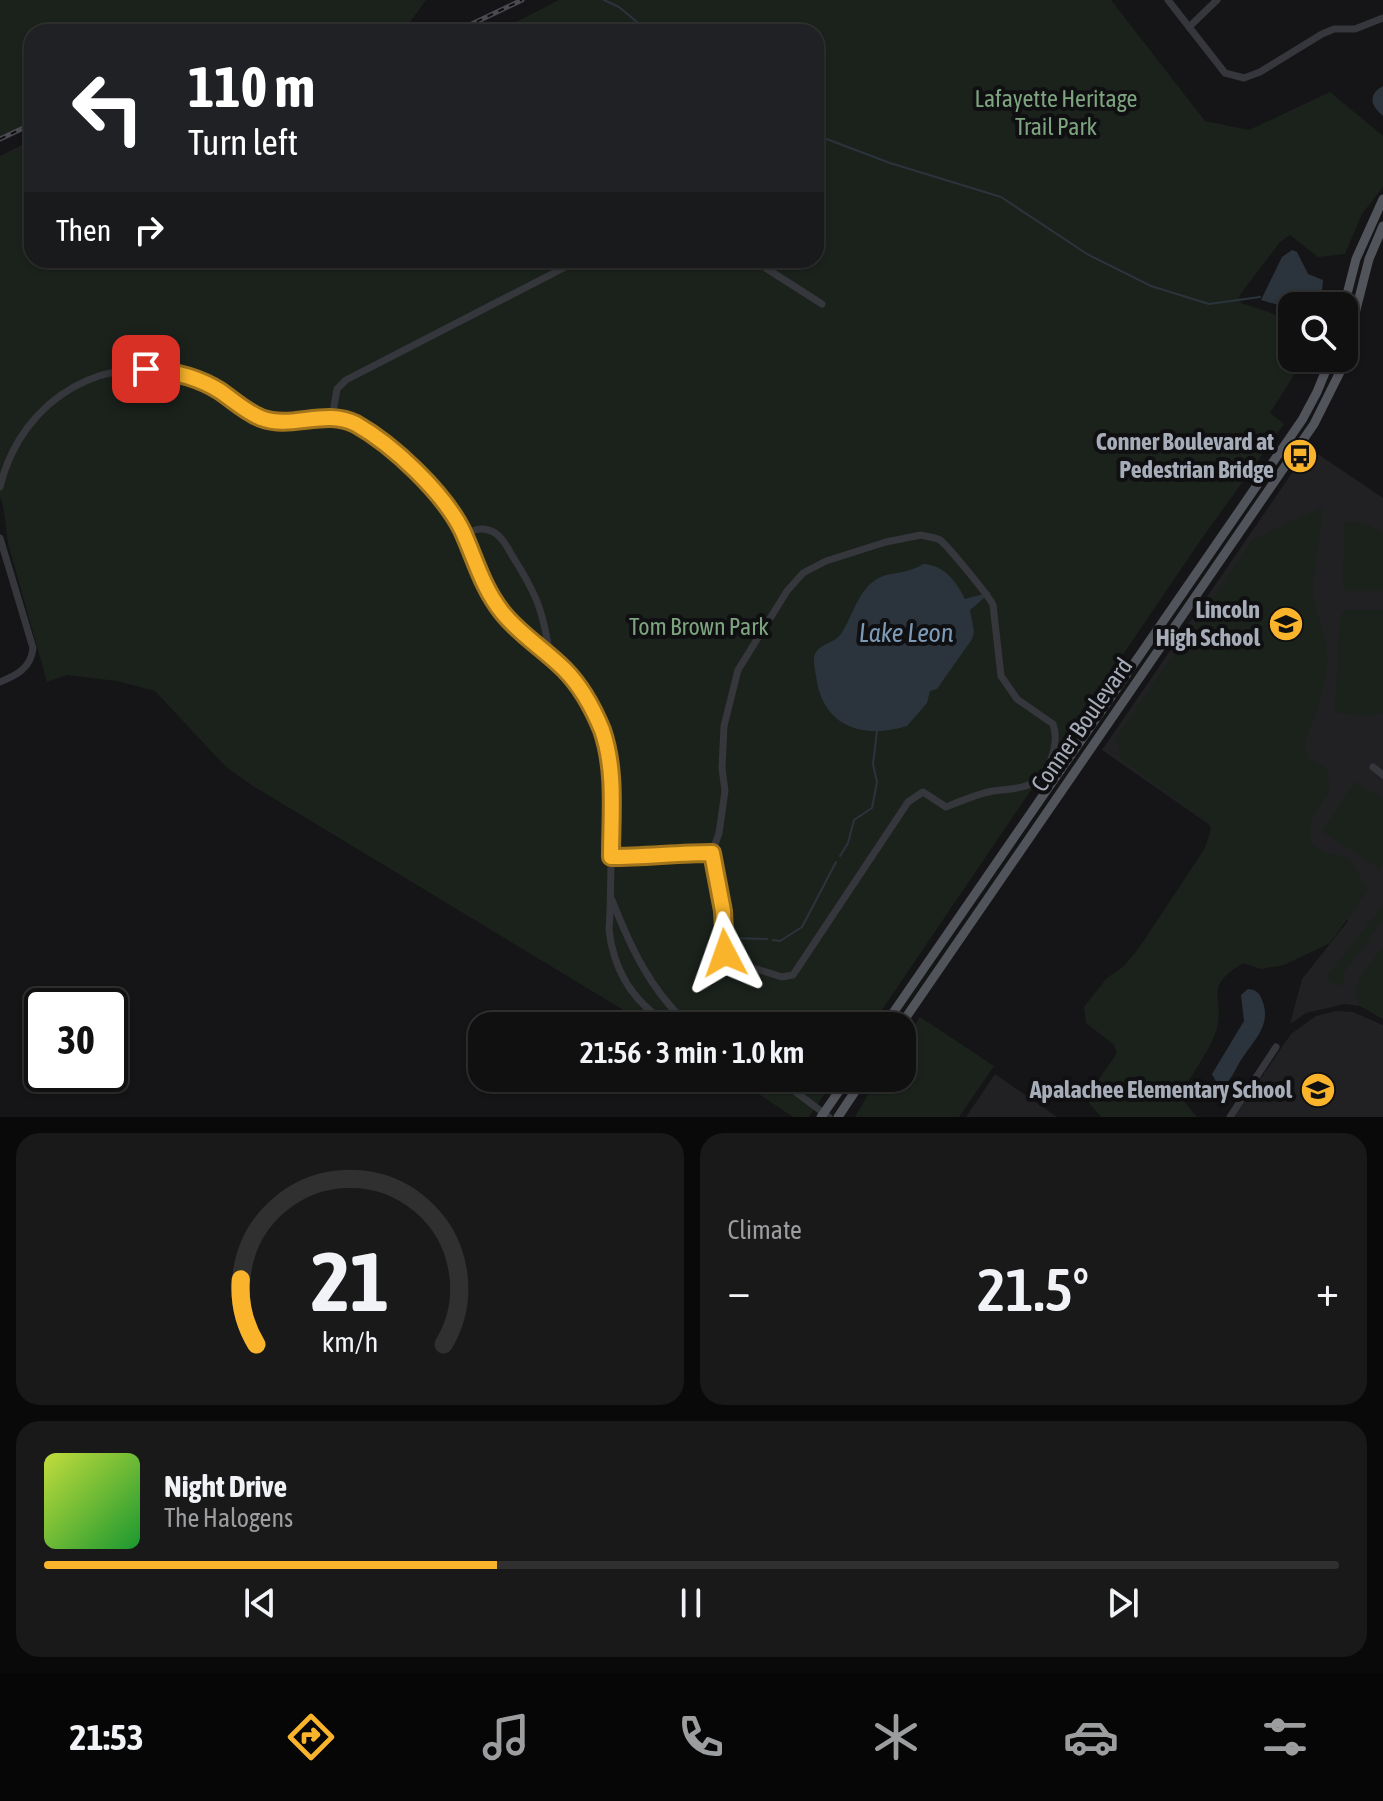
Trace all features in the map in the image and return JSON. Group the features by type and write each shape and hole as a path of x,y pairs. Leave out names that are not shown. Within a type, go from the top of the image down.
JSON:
{"main road":[{"path":"1348,292 1356,259 1383,199"},
{"name":"Conner Boulevard","path":"910,1012 1299,447 1340,372 1369,259 1383,226"},
{"name":"Conner Boulevard","path":"894,1012 1288,440 1325,372"},
{"path":"1288,440 1299,447"},
{"path":"993,867 1004,874"},
{"path":"825,1115 839,1092"},
{"path":"838,1117 855,1092"}],"street":[{"path":"1168,0 1225,73 1244,78 1260,72 1322,34 1334,29 1355,29 1383,18"},
{"path":"1189,27 1217,0"},
{"path":"332,417 337,389 346,380 563,268"},
{"path":"766,268 822,304"},
{"path":"0,487 13,449 37,415 70,389 109,374 146,369 185,375 212,386 247,411 270,420 332,417 360,427 405,462 445,502 464,534 491,597 512,624 562,666 594,712 603,733 610,773 610,941 620,974 642,1004 653,1012"},
{"path":"464,534 483,529 492,530 501,538 535,593 546,625 550,658"},
{"path":"921,535 941,541 990,598 1001,676 1010,692 1053,724 1056,731 1053,754 1034,783 992,791 946,807 923,792 908,802 789,977 727,958 723,911 712,853 719,833 725,791 722,768 724,726 738,670 787,591 803,573 841,556 921,535"},
{"path":"0,538 33,648 22,672 0,682"},
{"path":"1373,767 1383,775"},
{"path":"611,857 712,853"},
{"path":"611,897 635,955 677,1012"},
{"path":"1230,1117 1276,1047"},
{"path":"795,1092 825,1115"}],"shaded area":[{"name":"Lincoln High School","path":"1309,448 1383,498 1383,1019 1360,1006 1345,1004 1306,1013 1290,1024 1302,979 1348,921 1102,750"},
{"name":"Apalachee Elementary School","path":"1336,1011 1353,1012 1383,1025 1383,1117 1234,1117 1291,1034 1316,1016"},
{"path":"995,1074 1057,1117 966,1117"}],"green space":[{"path":"0,0 426,0 409,24 24,24 24,126 0,136"},
{"name":"Tom Brown Park","path":"559,0 1111,0 1205,121 1249,130 1330,92 1383,136 1383,187 1362,214 1345,254 1318,257 1290,235 1280,242 1239,296 1241,303 1278,315 1278,372 1296,372 1270,413 1284,424 1198,544 880,1012 627,1012 253,786 226,767 155,691 117,681 67,675 47,682 9,547 0,497 0,156 24,144 24,268 824,268 824,24 512,24"},
{"path":"1321,508 1313,589 1327,657 1321,696 1304,746 1310,759 1327,769 1330,789 1311,821 1311,843 1325,852 1349,858 1368,890 1330,943 1284,965 1261,969 1243,963 1222,981 1218,988 1219,1012 1215,1034 1184,1090 1183,1100 1197,1117 1101,1117 1089,1103 1089,1094 1117,1053 1114,1045 1086,1023 1084,1007 1107,978 1123,967 1139,948 1205,848 1211,829 1209,824 1121,759 1116,738 1253,539"},
{"path":"1345,522 1366,524 1383,532 1383,591 1347,591 1343,585"},
{"path":"1346,610 1383,610 1383,713 1370,716 1337,713 1335,710 1340,616"},
{"path":"1355,781 1383,800 1383,864 1380,869 1322,831"},
{"path":"1383,905 1383,920 1343,974 1345,981 1342,986 1330,982 1326,977"},
{"path":"1383,947 1383,1018 1360,1006 1356,990 1362,975"},
{"path":"920,1017 994,1066 959,1117 855,1117 870,1092 916,1092 916,1023"},
{"path":"756,1092 826,1092 809,1117 793,1117"}],"water":[{"path":"1383,86 1383,116 1372,101"},
{"path":"1292,250 1297,252 1308,274 1323,280 1322,292 1278,292 1278,305 1261,300 1282,257"},
{"name":"Lake Leon","path":"923,564 937,567 948,575 965,599 991,592 970,610 974,632 972,639 937,689 930,691 927,703 907,726 875,731 847,725 826,707 820,693 815,654 841,634 870,584"},
{"path":"1248,989 1261,997 1265,1009 1264,1024 1228,1082 1225,1085 1217,1083 1212,1074 1244,1021 1241,995"}],"waterway":[{"path":"604,0 619,7 639,24"},
{"path":"824,138 890,163 1001,197 1087,254 1151,286 1209,304 1260,297"},
{"path":"840,856 848,843 854,820 872,808 877,782 873,764 877,731"},
{"path":"773,940 780,941 802,927 836,862"},
{"path":"734,938 767,939"}],"railway":[{"path":"472,24 522,0"},
{"path":"0,139 24,128"}],"place":[{"name":"Conner Boulevard at Pedestrian Bridge","path":"1300,456"},
{"name":"Lincoln High School","path":"1286,624"},
{"name":"Apalachee Elementary School","path":"1318,1090"}],"route":[{"path":"146,369 185,375 212,386 262,419 279,421 332,417 352,422 430,485 456,518 483,583 502,613 562,666 586,696 594,712 608,755 611,857 712,853 723,911 725,953"}],"park label":[{"name":"Lafayette Heritage Trail Park","path":"1056,113"}]}
